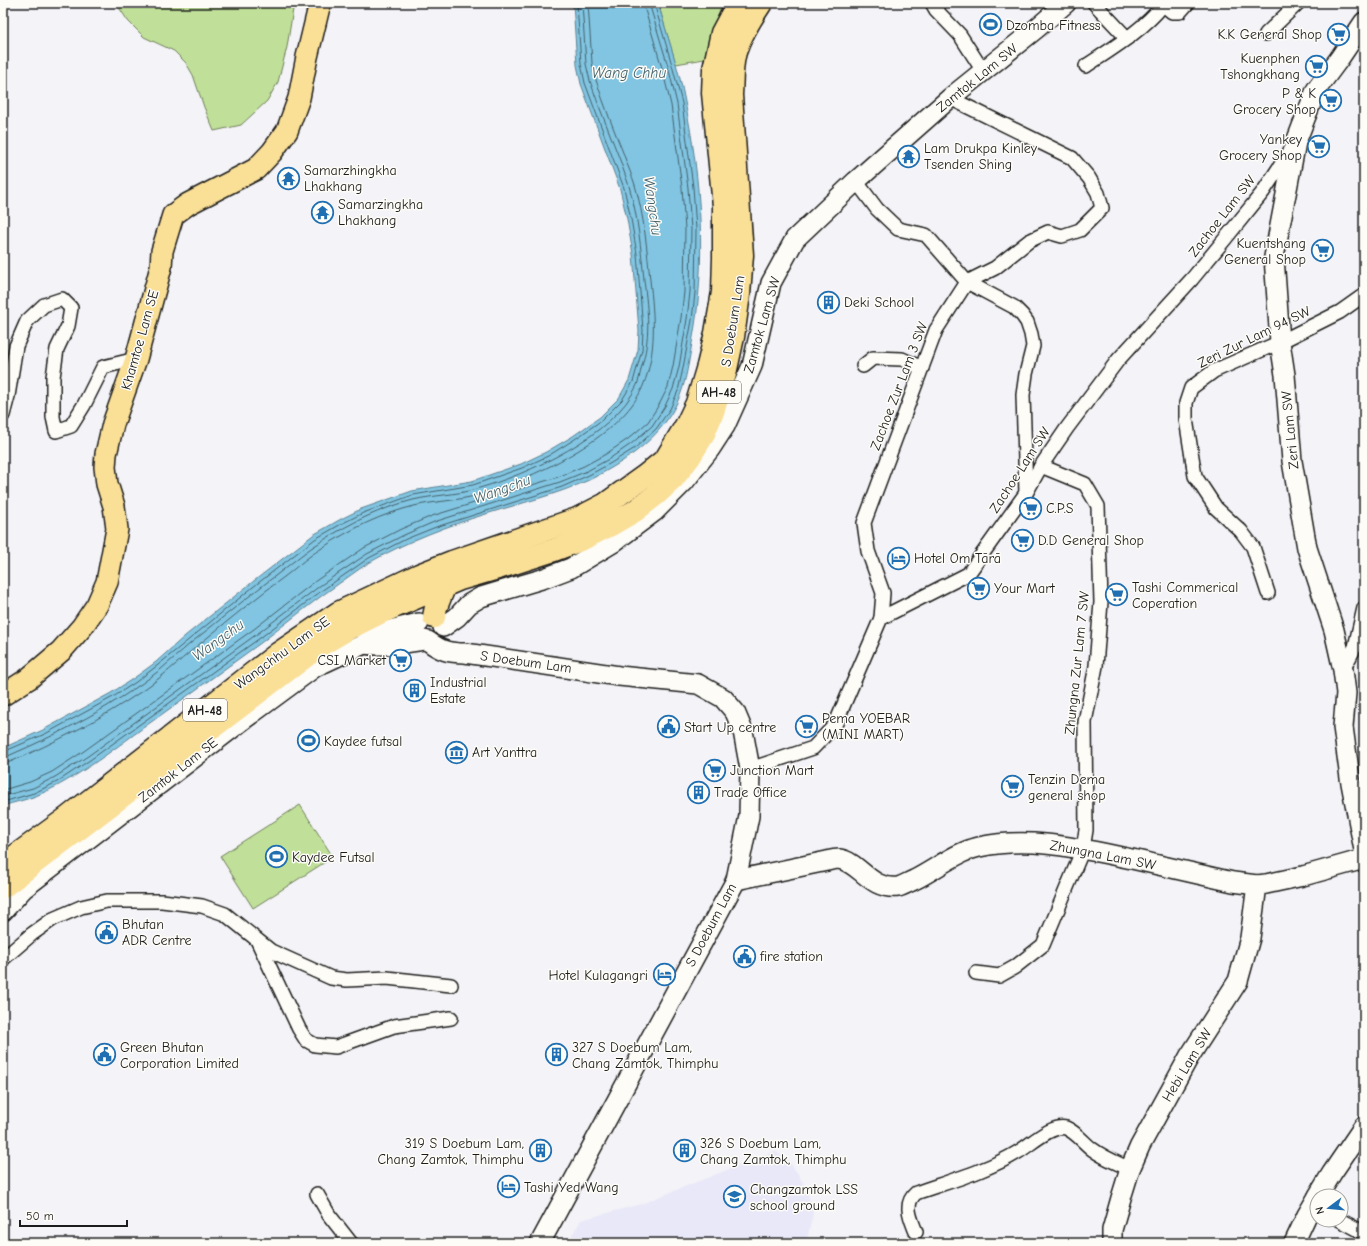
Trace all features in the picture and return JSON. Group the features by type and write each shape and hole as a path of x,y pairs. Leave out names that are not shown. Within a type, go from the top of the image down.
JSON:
{"highway":[{"name":"S Doebum Lam","path":"419,575 452,562 583,539 635,511 673,479 690,457 703,436 713,412 724,374 733,337 739,294 742,255 731,95 732,70 735,53 740,39 761,3"},
{"name":"S Doebum Lam","path":"404,602 460,579 606,504 666,459 688,424 697,403 708,366 716,333 723,292 724,206 713,93 714,69 722,33 735,7"},
{"name":"Wangchhu Lam SE","path":"3,865 66,819 279,652 338,613 419,575"},
{"path":"404,602 431,627 436,607 445,585"},
{"name":"Wangchhu Lam SE","path":"3,887 321,645 348,629 404,602"}],"main road":[{"name":"Khamtoe Lam SE","path":"3,694 28,678 61,651 82,626 97,604 107,582 117,529 114,506 107,484 104,467 114,424 136,359 161,267 162,251 173,215 188,204 256,169 272,152 287,131 299,98 320,3"}],"street":[{"path":"932,3 936,10 960,35 983,71"},
{"name":"Zamtok Lam SW","path":"431,627 457,617 469,604 481,597 542,579 571,568 614,542 654,512 684,482 710,449 725,426 752,366 771,283 795,239 950,98 1066,3"},
{"path":"1094,3 1127,38"},
{"path":"1086,66 1127,38 1154,15 1162,4 1172,12 1180,12 1188,3"},
{"path":"1266,34 1298,3"},
{"name":"Zeri Lam SW","path":"1364,22 1316,90 1296,142 1274,257 1280,342 1285,375 1292,461 1307,548 1334,630 1343,670 1346,693 1343,727 1350,778 1364,850"},
{"path":"950,98 1072,158 1089,178 1098,193 1102,208 1080,230 1062,236 1048,232 1028,241 995,268 967,282"},
{"name":"Zachoe Lam SW","path":"881,618 968,574 1026,493 1041,466 1067,428 1118,360 1192,280 1262,192 1296,142"},
{"path":"856,182 877,209 898,229 926,235 967,282 1014,307 1027,322 1033,346 1026,374 1023,395 1026,493"},
{"name":"Zachoe Zur Lam 3 SW","path":"881,618 883,593 868,551 864,524 936,330 967,282"},
{"name":"Zeri Zur Lam 94 SW","path":"1268,593 1253,547 1241,531 1216,508 1195,476 1186,419 1186,403 1191,388 1214,372 1280,342 1340,312 1364,295"},
{"path":"3,416 13,369 16,346 27,321 44,306 62,299 71,308 68,326 57,349 53,378 53,417 56,431 70,426 84,405 103,367 136,359"},
{"path":"863,366 872,358 902,359 922,368"},
{"name":"Zhungna Zur Lam 7 SW","path":"976,973 999,976 1015,967 1043,945 1083,849 1086,830 1085,722 1096,666 1101,602 1098,506 1085,484 1041,466"},
{"path":"1343,670 1355,647 1364,608"},
{"path":"750,769 813,748 835,725 881,618"},
{"name":"Zamtok Lam SE","path":"3,911 23,889 314,667 364,644 372,637 382,632 431,627"},
{"name":"S Doebum Lam","path":"431,627 465,653 619,676 698,684 723,698 735,712 743,731 750,769 749,816 736,880 540,1243"},
{"name":"Zhungna Lam SW","path":"736,880 839,859 850,864 870,880 886,886 899,887 928,873 960,854 995,844 1044,843 1083,849 1233,882 1257,885 1303,876 1364,859"},
{"name":"Hebi Lam SW","path":"1112,1243 1112,1230 1130,1169 1140,1146 1189,1056 1238,981 1250,938 1257,885"},
{"path":"3,959 32,934 53,919 81,907 107,901 162,901 202,906 225,914 271,951 332,978 347,980 387,978 451,985"},
{"path":"257,941 299,1029 306,1040 314,1045 336,1047 394,1026 450,1018"},
{"path":"1323,1188 1364,1126"},
{"path":"916,1232 908,1202 916,1193 977,1172 1006,1159 1055,1128 1066,1128 1076,1134 1091,1148 1105,1158 1130,1169"},
{"path":"317,1194 329,1215 351,1243"},
{"path":"1294,1243 1309,1219"},
{"path":"1349,1224 1364,1234"}],"shaded area":[{"name":"Changzamtok LSS school ground","path":"775,1151 789,1161 807,1190 813,1214 806,1243 567,1243 581,1220 641,1204"}],"green space":[{"path":"116,3 294,3 287,47 278,82 267,101 241,125 214,131 193,75 186,63 174,51 144,37 128,21"},
{"path":"658,3 722,3 704,59 676,64"},
{"name":"Kaydee Futsal","path":"300,805 333,857 253,908 220,856"}],"water":[{"name":"Wang Chhu","path":"573,3 658,3 682,89 691,131 695,161 701,253 697,313 689,361 680,396 665,423 636,452 625,460 589,480 551,494 457,523 401,546 370,562 83,771 38,795 3,806 3,748 43,730 111,693 134,678 156,662 185,636 313,535 361,509 412,491 472,481 521,464 546,452 573,436 600,417 619,398 629,380 638,350 639,331 633,254 620,189 581,84 577,65"}],"place":[{"name":"Dzomba Fitness","path":"990,25"},
{"name":"K.K General Shop","path":"1338,34"},
{"name":"Kuenphen Tshongkhang","path":"1316,66"},
{"name":"P & K Grocery Shop","path":"1331,101"},
{"name":"Yankey Grocery Shop","path":"1318,147"},
{"name":"Lam Drukpa Kinley Tsenden Shing","path":"909,156"},
{"name":"Samarzhingkha Lhakhang","path":"288,178"},
{"name":"Samarzingkha Lhakhang","path":"323,212"},
{"name":"Kuentshang General Shop","path":"1322,251"},
{"name":"Deki School","path":"829,302"},
{"name":"C.P.S","path":"1031,508"},
{"name":"D.D General Shop","path":"1023,540"},
{"name":"Hotel Om Tārā","path":"899,558"},
{"name":"Your Mart","path":"979,588"},
{"name":"Tashi Commerical Coperation","path":"1116,595"},
{"name":"CSI Market","path":"401,660"},
{"name":"Industrial Estate","path":"415,690"},
{"name":"Pema YOEBAR (MINI MART)","path":"806,726"},
{"name":"Start Up centre","path":"669,727"},
{"name":"Kaydee futsal","path":"308,741"},
{"name":"Art Yanttra","path":"457,752"},
{"name":"Junction Mart","path":"714,770"},
{"name":"Tenzin Dema general shop","path":"1013,787"},
{"name":"Trade Office","path":"699,792"},
{"name":"Kaydee Futsal","path":"277,857"},
{"name":"Bhutan ADR Centre","path":"106,932"},
{"name":"fire station","path":"745,956"},
{"name":"Hotel Kulagangri","path":"664,975"},
{"name":"Green Bhutan Corporation Limited","path":"104,1055"},
{"name":"327 S Doebum Lam, Chang Zamtok, Thimphu","path":"557,1055"},
{"name":"319 S Doebum Lam, Chang Zamtok, Thimphu","path":"540,1151"},
{"name":"326 S Doebum Lam, Chang Zamtok, Thimphu","path":"685,1151"},
{"name":"Tashi Yed Wang","path":"508,1187"},
{"name":"Changzamtok LSS school ground","path":"734,1197"}],"water label":[{"name":"Wangchu","path":"653,206"},
{"name":"Wangchu","path":"502,489"},
{"name":"Wangchu","path":"218,640"}]}
